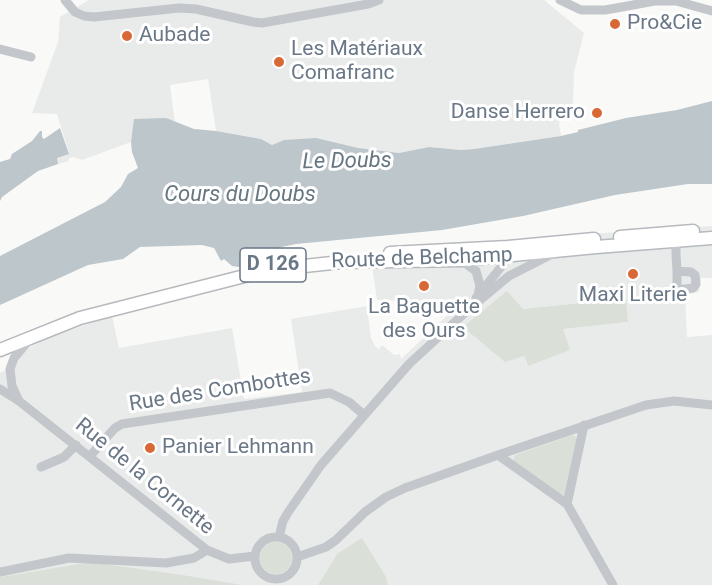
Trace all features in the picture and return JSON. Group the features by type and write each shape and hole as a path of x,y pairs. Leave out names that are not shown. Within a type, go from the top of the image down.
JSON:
{"main road":[{"name":"Route de Belchamp","path":"0,345 83,313 267,266 351,256 557,252 712,231"},
{"name":"Route de Belchamp","path":"0,350 91,315 268,270 341,262 461,260 508,252 676,236 712,238"}],"street":[{"path":"65,0 75,12 84,16 94,17 179,8 196,9 253,22 368,4 379,0"},
{"path":"560,0 582,10 598,10 655,1 676,1 712,10"},
{"path":"0,49 31,57"},
{"path":"676,236 677,271"},
{"path":"508,252 509,276"},
{"path":"468,310 508,252"},
{"path":"279,537 288,511 321,465 408,364 509,276 557,252"},
{"path":"461,260 479,277 480,286 477,297"},
{"path":"20,401 12,386 10,369 14,358 33,336"},
{"name":"Rue de la Cornette","path":"0,389 20,401 207,550 229,559 255,556"},
{"name":"Rue des Combottes","path":"90,456 115,428 129,423 330,393 349,402 363,414"},
{"path":"297,557 331,544 365,512 386,497 405,488 646,405 675,401 712,405"},
{"path":"567,504 584,425"},
{"path":"41,467 64,457 76,445"},
{"path":"498,455 567,504 613,585"},
{"path":"279,537 292,544 297,557 295,568 282,579 268,578 258,570 255,556 260,544 279,537"},
{"path":"0,572 69,558 166,563 194,558 207,550"},
{"path":"289,575 294,585"}],"shaded area":[{"path":"89,0 544,0 584,33 574,72 573,104 565,107 559,124 561,136 474,149 429,147 399,153 284,140 272,145 261,139 216,131 208,79 170,85 175,123 166,118 131,137 131,142 82,160 74,157 58,164 56,158 69,153 57,114 32,113 58,42 60,17"},
{"path":"712,226 712,278 701,278 699,292 685,295 687,337 712,335 712,585 388,585 386,577 337,554 318,585 243,585 90,562 0,577 0,373 16,363 30,347 55,335 112,316 119,348 232,328 244,399 302,392 291,319 367,306 371,338 375,346 379,349 382,345 394,355 400,354 401,359 454,309 451,302 377,300 372,266 588,234","holes":["626,298 627,322 562,329 527,365 524,356 523,309"]},
{"path":"507,291 523,309 626,298 628,322 563,329 570,350 528,366 524,356 505,362 463,327"},
{"path":"572,435 577,439 565,495 560,496 513,461 515,455"},
{"path":"362,538 386,577 388,585 318,585 337,554"},
{"path":"276,542 287,547 292,558 287,569 276,574 265,569 260,558 265,547"},
{"path":"90,562 243,585 0,585 0,577"}],"water":[{"name":"Cours du Doubs","path":"712,101 712,184 688,184 615,195 523,216 442,230 296,244 252,253 250,265 239,267 232,266 224,259 221,261 214,248 202,245 140,247 123,259 88,265 0,305 0,256 105,202 121,187 128,174 138,168 131,142 134,119 166,118 194,129 261,139 272,145 284,140 316,138 358,148 399,153 429,147 474,149 561,136 626,118 677,110"},
{"path":"60,128 69,154 57,158 58,164 38,171 2,197 0,201 0,162 10,159 12,154 32,141 40,131 44,139"}],"place":[{"name":"Pro&Cie","path":"615,24"},
{"name":"Aubade","path":"127,36"},
{"name":"Les Matériaux Comafranc","path":"279,62"},
{"name":"Danse Herrero","path":"597,113"},
{"name":"Maxi Literie","path":"633,274"},
{"name":"La Baguette des Ours","path":"424,286"},
{"name":"Panier Lehmann","path":"150,448"}],"water label":[{"name":"Le Doubs","path":"347,162"}]}
